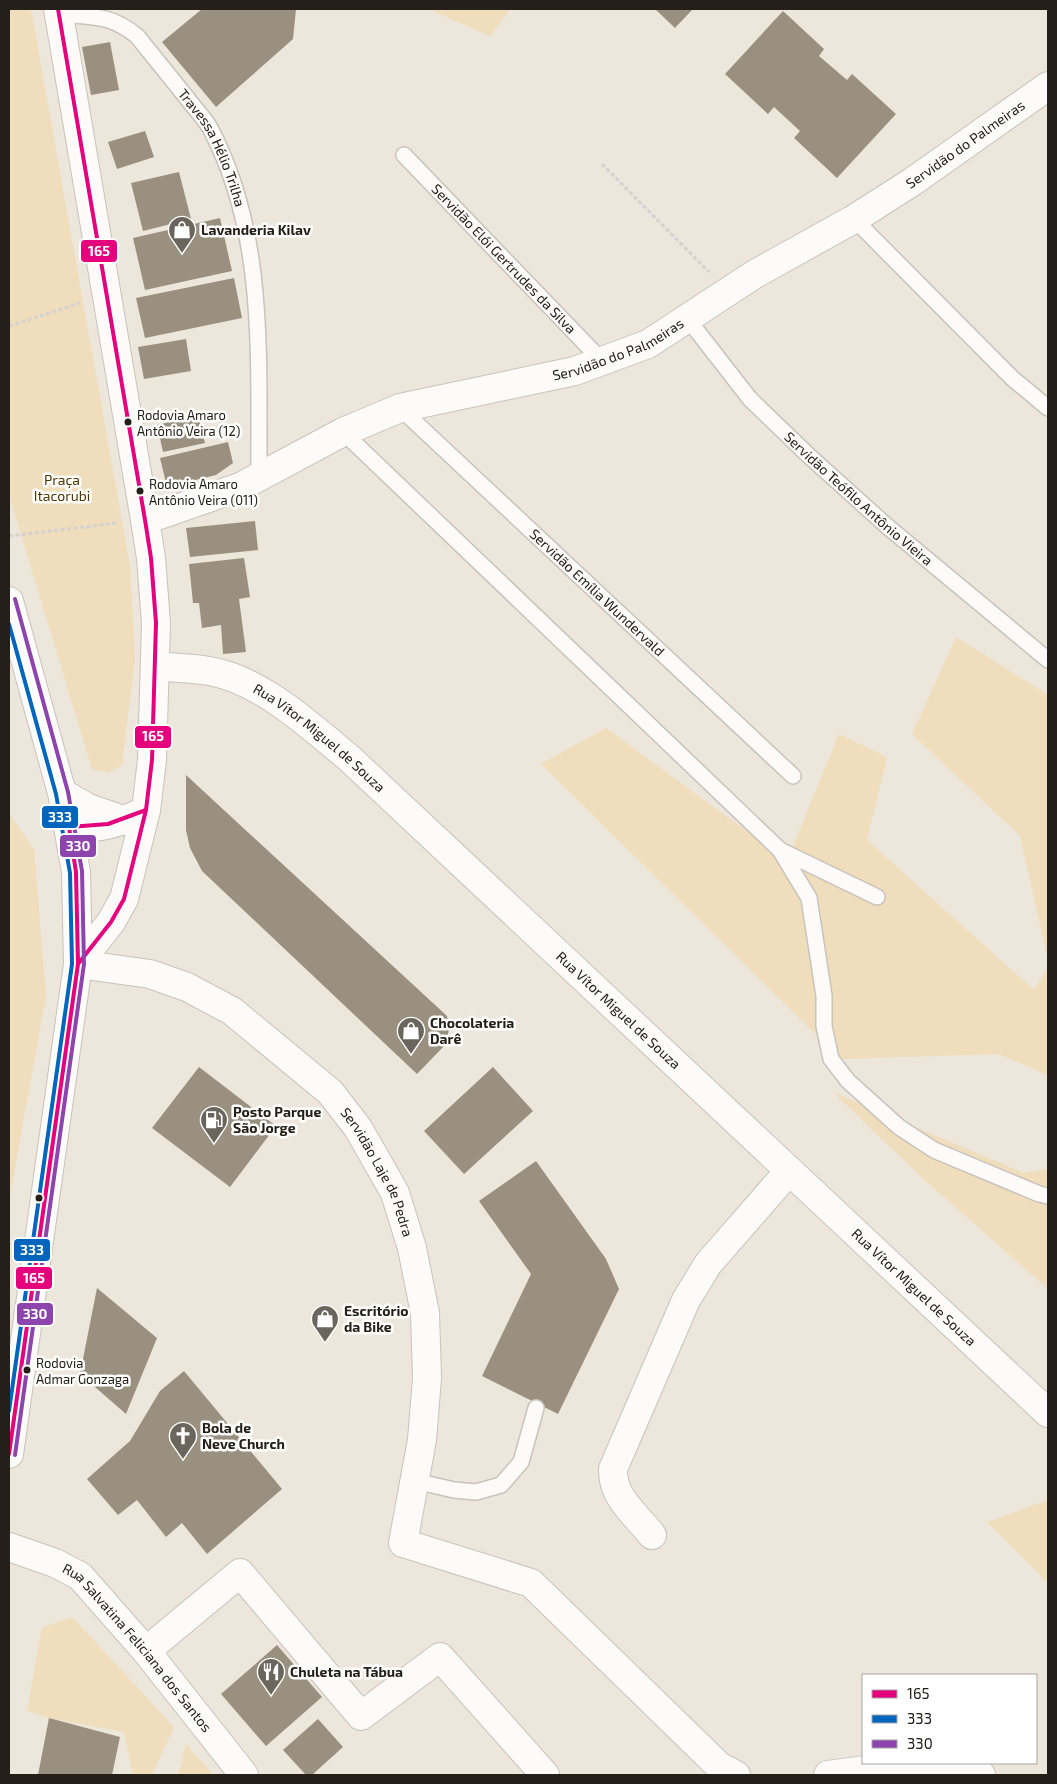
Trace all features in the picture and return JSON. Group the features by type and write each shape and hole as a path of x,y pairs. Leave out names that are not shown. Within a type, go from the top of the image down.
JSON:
{"street":[{"path":"59,11 145,520 151,558 156,623 152,760 136,815 124,899 111,922 78,964"},
{"name":"Servidão do Palmeiras","path":"145,520 226,493 259,478 343,432 400,408 575,372 648,344 729,292 854,219 912,182 1048,86"},
{"path":"9,601 62,793 76,880 78,964 9,1454"},
{"name":"Rua Vítor Miguel de Souza","path":"156,666 211,671 245,682 289,710 349,758 1048,1413"},
{"path":"62,793 88,808 136,815"},
{"path":"68,827 91,829 136,815"},
{"name":"Servidão Laje de Pedra","path":"78,964 150,974 187,987 232,1012 330,1092 358,1128 395,1193 412,1248 425,1313 427,1378 422,1440 403,1544 530,1583 720,1766 736,1775"},
{"path":"652,1535 619,1496 613,1483 613,1469 686,1300 708,1264 789,1170"},
{"name":"Rua Salvatina Feliciana dos Santos","path":"9,1547 55,1563 80,1576 146,1651 244,1775"},
{"path":"146,1651 240,1573 360,1716 440,1657 545,1775"},
{"path":"828,1775 910,1764"},
{"path":"946,1764 959,1765 981,1775"}],"lane":[{"name":"Travessa Hélio Trilha","path":"59,11 110,18 122,24 137,36 210,127 230,176 250,243 256,314 259,478"},
{"name":"Servidão Elói Gertrudes da Silva","path":"404,155 603,362"},
{"path":"854,219 1012,378 1048,408"},
{"name":"Servidão Teófilo Antônio Vieira","path":"687,318 750,399 808,455 888,527 1048,660"},
{"name":"Servidão Emília Wundervald","path":"400,408 793,776"},
{"path":"343,432 780,850 809,898 824,996 824,1026 831,1059 848,1081 899,1127 934,1150 1038,1194 1048,1196"},
{"path":"780,850 877,897"},
{"path":"414,1481 454,1490 476,1492 501,1485 521,1462 536,1408"}],"path":[{"path":"602,164 729,292"},
{"path":"9,326 107,295"},
{"path":"9,536 145,520"}],"green space":[{"name":"Praça Itacorubi","path":"9,9 31,9 130,566 135,659 122,765 109,772 92,769 9,495"},
{"path":"428,9 511,9 490,36"},
{"path":"956,637 1048,695 1048,961 1020,836 912,734"},
{"path":"606,728 787,861 839,734 887,757 867,840 1034,990 1048,967 1048,1075 999,1054 841,1059 541,764"},
{"path":"9,814 34,849 46,996 9,1201"},
{"path":"833,1092 1024,1173 1048,1169 1048,1289 917,1173"},
{"path":"1048,1500 1048,1583 987,1522"},
{"path":"72,1617 174,1727 152,1775 133,1775 124,1732 49,1718 27,1711 42,1628"},
{"path":"186,1744 213,1775 178,1775"}],"building":[{"path":"202,9 296,9 293,39 216,107 162,42"},
{"path":"655,9 693,9 675,28"},
{"path":"783,11 824,49 819,56 847,80 852,74 896,114 837,178 794,138 800,131 774,107 768,114 725,74"},
{"path":"110,42 119,90 91,95 82,47"},
{"path":"145,131 154,157 117,169 108,142"},
{"path":"179,172 191,219 143,231 131,183"},
{"name":"Lavanderia Kilav","path":"220,218 232,271 145,290 133,238"},
{"path":"234,278 242,318 145,338 136,298"},
{"path":"186,339 191,371 144,379 138,347"},
{"path":"198,416 205,443 163,452 157,425"},
{"path":"228,442 233,463 216,475 167,487 160,458"},
{"path":"255,521 258,550 190,557 186,528"},
{"path":"244,558 250,597 239,599 246,652 223,654 221,625 202,628 199,603 193,603 189,564"},
{"path":"186,775 447,1016 449,1029 446,1044 417,1074 202,871 190,848 186,830"},
{"path":"199,1067 276,1126 230,1187 152,1128"},
{"path":"493,1067 533,1111 464,1174 424,1131"},
{"path":"536,1161 606,1259 619,1289 558,1414 482,1376 531,1274 479,1201"},
{"path":"97,1288 157,1338 126,1414 80,1374"},
{"name":"Bola de Neve Church","path":"184,1371 282,1489 207,1554 182,1523 166,1537 137,1500 118,1515 87,1479 130,1441 160,1391"},
{"name":"Chuleta na Tábua","path":"277,1645 322,1697 266,1746 221,1694"},
{"path":"49,1718 120,1737 112,1775 38,1775"},
{"path":"318,1719 343,1747 312,1775 306,1775 283,1750"}],"transit line":[{"name":"165","path":"58,9 145,520 151,558 156,623 152,760 146,810 124,899 111,922 78,964"},
{"name":"330","path":"15,599 68,792 82,871 84,964 15,1455"},
{"name":"333","path":"9,624 56,794 70,873 72,964 9,1411"},
{"name":"165","path":"9,1454 78,964 76,872 69,827 108,824 146,810"}],"place":[{"name":"Lavanderia Kilav","path":"182,254"},
{"name":"Rodovia Amaro Antônio Veira (12)","path":"128,422"},
{"name":"Rodovia Amaro Antônio Veira (011)","path":"140,491"},
{"name":"Chocolateria Darê","path":"411,1055"},
{"name":"Posto Parque São Jorge","path":"214,1144"},
{"name":"Escritório da Bike","path":"325,1343"},
{"name":"Rodovia Admar Gonzaga","path":"27,1370"},
{"name":"Bola de Neve Church","path":"183,1460"},
{"name":"Chuleta na Tábua","path":"271,1696"}]}
